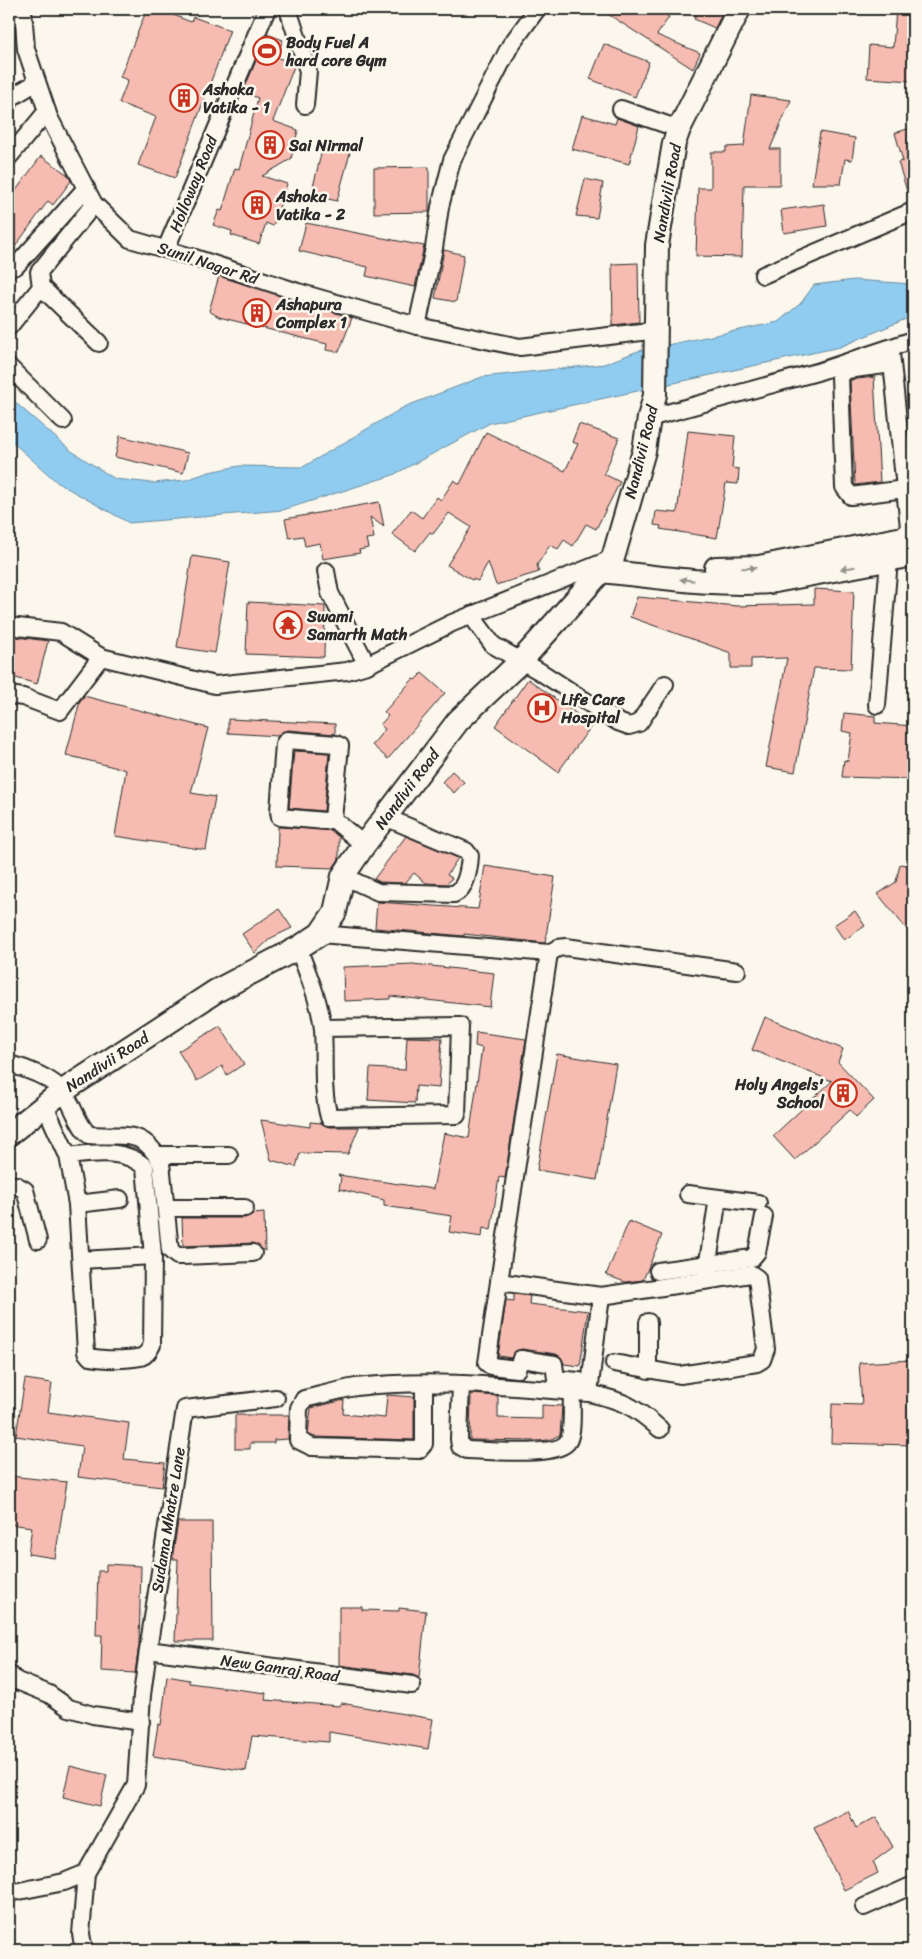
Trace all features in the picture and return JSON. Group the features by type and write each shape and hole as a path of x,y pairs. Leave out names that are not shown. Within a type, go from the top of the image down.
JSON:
{"street":[{"name":"Sunil Nagar Rd","path":"23,9 17,29 26,49 46,110 94,204 130,239 298,292 417,326 520,347 657,331"},
{"name":"Holloway Road","path":"166,250 267,9"},
{"path":"288,9 308,71 305,105"},
{"path":"417,326 434,248 440,207 452,160 510,46 538,9"},
{"name":"Nandivili Road","path":"657,331 657,244 664,193 679,129 739,9"},
{"path":"10,94 37,82"},
{"path":"621,109 679,129"},
{"path":"9,157 46,110"},
{"path":"9,268 16,266 86,188"},
{"path":"94,204 39,272 41,287 99,343"},
{"path":"763,275 913,211"},
{"path":"9,327 41,287"},
{"name":"Nandivii Road","path":"9,1134 63,1091 216,991 298,948 320,934 335,912 343,876 364,845 458,721 521,661 607,564 644,451 655,395 657,331"},
{"path":"905,489 852,496 844,487 840,376 847,370 891,356 913,340"},
{"path":"649,418 817,372 891,356"},
{"path":"877,705 904,548 905,489 891,356"},
{"path":"9,367 63,420"},
{"path":"9,626 61,632 101,657 215,685 346,671 366,665 471,615 607,564 722,568 758,567 904,548"},
{"path":"326,571 330,593 366,665"},
{"path":"471,615 493,645 618,722 629,726 639,723 665,684"},
{"path":"9,695 23,697 60,712 101,657"},
{"path":"287,740 336,744 340,746 334,819 326,822 280,817 283,754 287,740"},
{"path":"343,876 378,892 454,894 464,887 470,856 466,851 386,817"},
{"path":"334,819 364,845"},
{"path":"320,934 548,953 558,948 566,947 737,971"},
{"path":"298,948 310,981 323,1028 324,1085 329,1118 457,1115 460,1026 323,1028"},
{"path":"548,953 487,1363 491,1366 517,1369 520,1359 554,1364 556,1365 556,1378 576,1382 582,1376 596,1296"},
{"path":"9,1064 31,1069 63,1091 84,1130 89,1135 127,1134 135,1137 157,1155 161,1163 170,1250 177,1256 253,1253"},
{"path":"45,1106 68,1156 76,1204 86,1352 90,1357 98,1358 142,1357 152,1345 153,1256 145,1167 137,1160 110,1153 68,1156"},
{"path":"109,1134 110,1153"},
{"path":"157,1155 229,1156"},
{"path":"9,1186 16,1184 25,1190 38,1240"},
{"path":"499,1282 596,1296 706,1273 755,1256 761,1210 718,1198 688,1194"},
{"path":"706,1273 718,1198"},
{"path":"76,1204 120,1199"},
{"path":"166,1208 245,1208"},
{"path":"81,1260 153,1256"},
{"path":"614,1363 680,1375 757,1363 762,1360 766,1349 756,1276 750,1274 658,1272"},
{"path":"589,1393 596,1296"},
{"path":"648,1322 648,1370"},
{"path":"424,1384 424,1444 419,1450 312,1447 298,1440 299,1408 304,1399 356,1387 424,1384 461,1384 589,1393 616,1400 638,1409 660,1429"},
{"path":"461,1384 459,1439 460,1446 467,1450 544,1451 562,1447 568,1442 570,1434 572,1391"},
{"name":"Sudama Mhatre Lane","path":"86,1873 136,1785 140,1722 148,1650 185,1409 276,1398"},
{"name":"New Ganraj Road","path":"148,1650 412,1685"},
{"path":"9,1674 17,1681 49,1694 69,1708 93,1715 140,1722"},
{"path":"9,1893 64,1882 86,1873 81,1934 84,1950"},
{"path":"864,1907 913,1885"}],"water":[{"path":"854,280 913,284 913,316 840,347 490,423 393,475 283,510 129,523 58,483 9,439 9,397 70,450 115,479 153,483 186,480 209,472 239,466 303,467 404,407 482,377 604,364 638,351 778,322 801,303 814,285"}],"building":[{"path":"147,9 167,9 166,12 191,22 193,17 230,30 175,178 138,165 156,117 119,103 128,80 120,77"},
{"path":"600,9 657,9 669,17 657,35 700,53 693,69"},
{"path":"698,9 724,9 715,28 694,19"},
{"path":"896,9 913,9 913,81 867,78 869,45 893,47"},
{"path":"267,34 283,40 276,57 295,64 273,121 298,130 291,159 262,176 287,184 273,226 266,223 259,244 231,235 232,231 213,225 219,210 222,211 235,168 239,169 258,98 243,92"},
{"path":"604,44 649,62 635,97 590,79"},
{"path":"751,95 791,100 770,149 780,149 780,185 744,185 742,257 696,256 698,188 711,188 711,152 726,152 726,147 744,146"},
{"path":"582,115 615,124 617,118 639,126 629,164 572,149"},
{"path":"913,127 913,201 910,201 898,162 903,161 895,133"},
{"path":"820,132 855,138 852,160 845,159 841,184 812,184"},
{"path":"323,146 350,153 337,201 311,195"},
{"path":"41,156 68,175 71,181 53,205 48,201 9,255 9,200"},
{"path":"429,167 429,212 374,213 374,168"},
{"path":"585,179 603,183 597,218 576,216"},
{"path":"824,204 827,226 784,233 781,210"},
{"path":"306,223 424,246 415,287 366,276 368,267 299,251"},
{"path":"444,250 464,255 456,302 435,298"},
{"path":"638,263 639,322 613,325 612,264"},
{"name":"Ashapura Complex 1","path":"219,276 352,318 339,352 326,350 327,344 219,317 209,311"},
{"path":"874,377 880,482 855,485 850,380"},
{"path":"579,424 619,438 604,474 620,482 596,529 586,524 573,546 564,540 558,549 550,545 537,565 539,572 496,585 488,562 478,581 472,580 447,565 471,527 449,513 433,534 430,532 415,551 392,534 411,510 422,518 437,497 441,500 454,480 460,484 486,432 565,471 578,444 572,442"},
{"path":"688,431 735,436 732,468 739,469 738,484 726,483 717,538 660,529 661,526 654,525 656,511 677,513"},
{"path":"120,436 188,453 183,473 115,457"},
{"path":"379,502 384,527 370,517 374,538 366,539 368,548 359,550 360,553 323,559 320,543 305,546 303,536 289,538 285,519"},
{"path":"192,556 230,562 215,653 177,647"},
{"path":"814,589 854,591 851,669 814,668 795,772 766,767 787,658 751,659 751,668 731,668 731,653 630,617 637,597 737,606 814,604"},
{"path":"248,602 325,606 324,657 246,654"},
{"path":"9,636 48,641 37,684 9,676"},
{"path":"422,673 445,693 388,759 372,745 385,729 380,725 388,716 384,712 413,679 415,680"},
{"path":"528,679 592,725 558,772 495,726"},
{"path":"84,696 208,728 191,793 215,797 206,850 115,836 126,770 66,755 80,701"},
{"path":"844,713 875,716 875,723 913,726 913,779 842,777 844,760 848,761 852,733 842,731"},
{"path":"228,719 335,724 335,734 288,730 278,736 228,733"},
{"path":"294,751 329,753 324,811 289,808"},
{"path":"452,771 464,782 454,793 442,782"},
{"path":"278,827 330,830 339,837 339,859 333,868 277,866"},
{"path":"406,836 458,858 447,875 452,878 447,884 426,883 414,873 405,883 380,882 374,879"},
{"path":"900,864 913,866 913,937 878,894 896,882"},
{"path":"485,866 555,877 545,943 464,934 464,936 375,928 377,902 478,909"},
{"path":"279,909 292,928 271,938 255,953 242,934"},
{"path":"855,911 865,926 844,940 834,925"},
{"path":"413,964 494,973 490,1007 390,996 390,999 344,1001 343,967"},
{"name":"Holy Angels' School","path":"765,1017 843,1049 838,1062 874,1100 856,1117 850,1110 795,1160 773,1136 832,1081 752,1050"},
{"path":"220,1026 244,1064 227,1075 222,1066 197,1081 178,1051"},
{"path":"476,1032 526,1039 505,1178 499,1177 491,1230 483,1228 482,1237 449,1232 452,1216 384,1206 384,1200 339,1189 341,1178 338,1175 433,1189 444,1133 469,1138 482,1048 475,1046"},
{"path":"407,1037 442,1038 439,1088 416,1086 415,1103 368,1100 370,1068 405,1070"},
{"path":"557,1054 616,1064 597,1180 537,1170"},
{"path":"261,1120 310,1127 310,1122 321,1123 329,1127 359,1127 348,1154 300,1153 296,1167 271,1160"},
{"path":"264,1213 265,1251 253,1243 183,1246 182,1218 245,1218 253,1214"},
{"path":"629,1221 662,1235 643,1280 625,1282 606,1275"},
{"path":"514,1294 530,1296 529,1304 588,1311 580,1366 564,1364 561,1357 556,1354 522,1349 515,1351 511,1358 498,1356 506,1300 514,1301"},
{"path":"913,1360 913,1445 831,1443 832,1404 862,1405 859,1363"},
{"path":"25,1379 52,1383 48,1412 129,1423 124,1459 165,1463 162,1487 78,1477 82,1446 16,1436"},
{"path":"471,1394 498,1396 498,1418 542,1419 542,1405 562,1406 560,1435 549,1440 536,1441 470,1440"},
{"path":"387,1395 414,1397 414,1440 314,1437 308,1434 311,1408 344,1400 343,1414 385,1418"},
{"path":"235,1415 289,1415 288,1439 274,1440 274,1443 250,1443 250,1449 235,1449"},
{"path":"9,1476 67,1482 55,1558 28,1554 32,1527 9,1524"},
{"path":"178,1522 212,1522 213,1641 175,1641 178,1559 173,1559 173,1553"},
{"path":"106,1564 141,1566 139,1645 135,1673 101,1671 102,1635 96,1635 98,1571 106,1571"},
{"path":"339,1607 362,1607 362,1610 399,1611 399,1608 426,1611 419,1678 413,1675 339,1665"},
{"path":"167,1676 189,1680 189,1683 266,1693 265,1700 340,1706 341,1703 433,1719 428,1749 329,1732 329,1742 252,1736 246,1771 153,1756 158,1724 161,1725"},
{"path":"70,1766 107,1775 100,1806 63,1797"},
{"path":"848,1811 856,1828 876,1817 893,1847 873,1862 878,1873 844,1890 814,1828"}],"place":[{"name":"Body Fuel A hard core Gym","path":"267,51"},
{"name":"Ashoka Vatika - 1","path":"184,98"},
{"name":"Sai Nirmal","path":"270,145"},
{"name":"Ashoka Vatika - 2","path":"257,205"},
{"name":"Ashapura Complex 1","path":"257,313"},
{"name":"Swami Samarth Math","path":"288,625"},
{"name":"Life Care Hospital","path":"542,708"},
{"name":"Holy Angels' School","path":"843,1093"}]}
